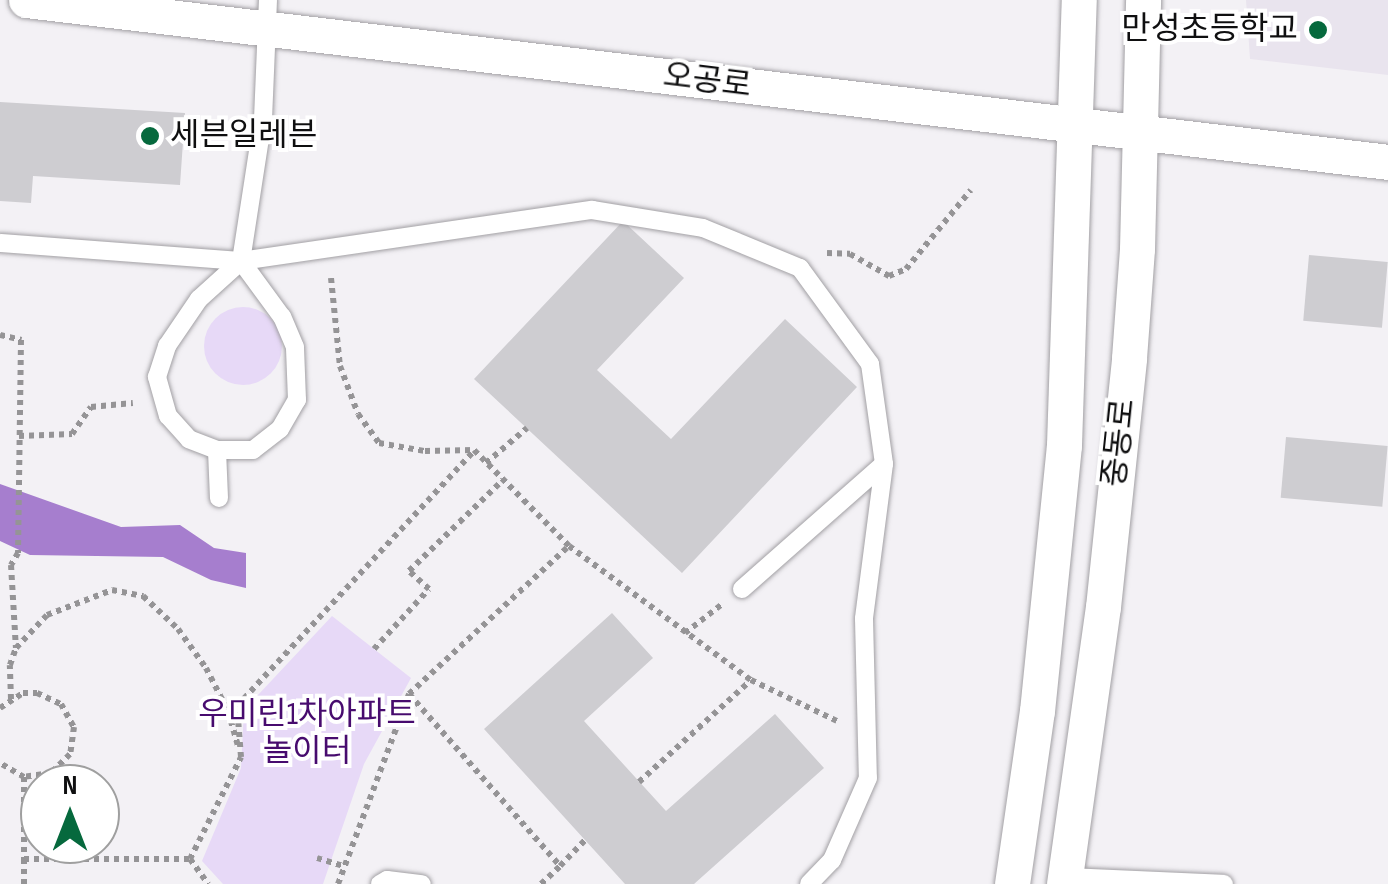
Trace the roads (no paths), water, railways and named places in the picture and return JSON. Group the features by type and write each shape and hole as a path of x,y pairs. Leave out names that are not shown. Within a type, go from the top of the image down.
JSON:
{"street":[{"name":"오공로","path":"26,0 266,14 1074,125 1388,162"},
{"name":"중동로","path":"1012,884 1037,711 1064,446 1079,0"},
{"name":"중동로","path":"1065,881 1103,607 1129,358 1143,0"}],"lane":[{"path":"241,261 282,317 296,348 297,400 280,429 253,450 218,450 189,439 168,416 157,377 168,346 199,300 241,261 263,119 266,14"},
{"path":"0,243 241,261 592,210 703,228 800,268 870,364 884,464 864,619 868,778 832,860 808,884"},
{"path":"218,450 218,498"},
{"path":"742,588 884,464"},
{"path":"380,884 387,880 422,884"},
{"path":"1065,881 1224,884"}],"place":[{"name":"만성초등학교","path":"1318,30"},
{"name":"세븐일레븐","path":"150,136"}],"park label":[{"name":"우미린1차아파트 놀이터","path":"307,734"}]}
